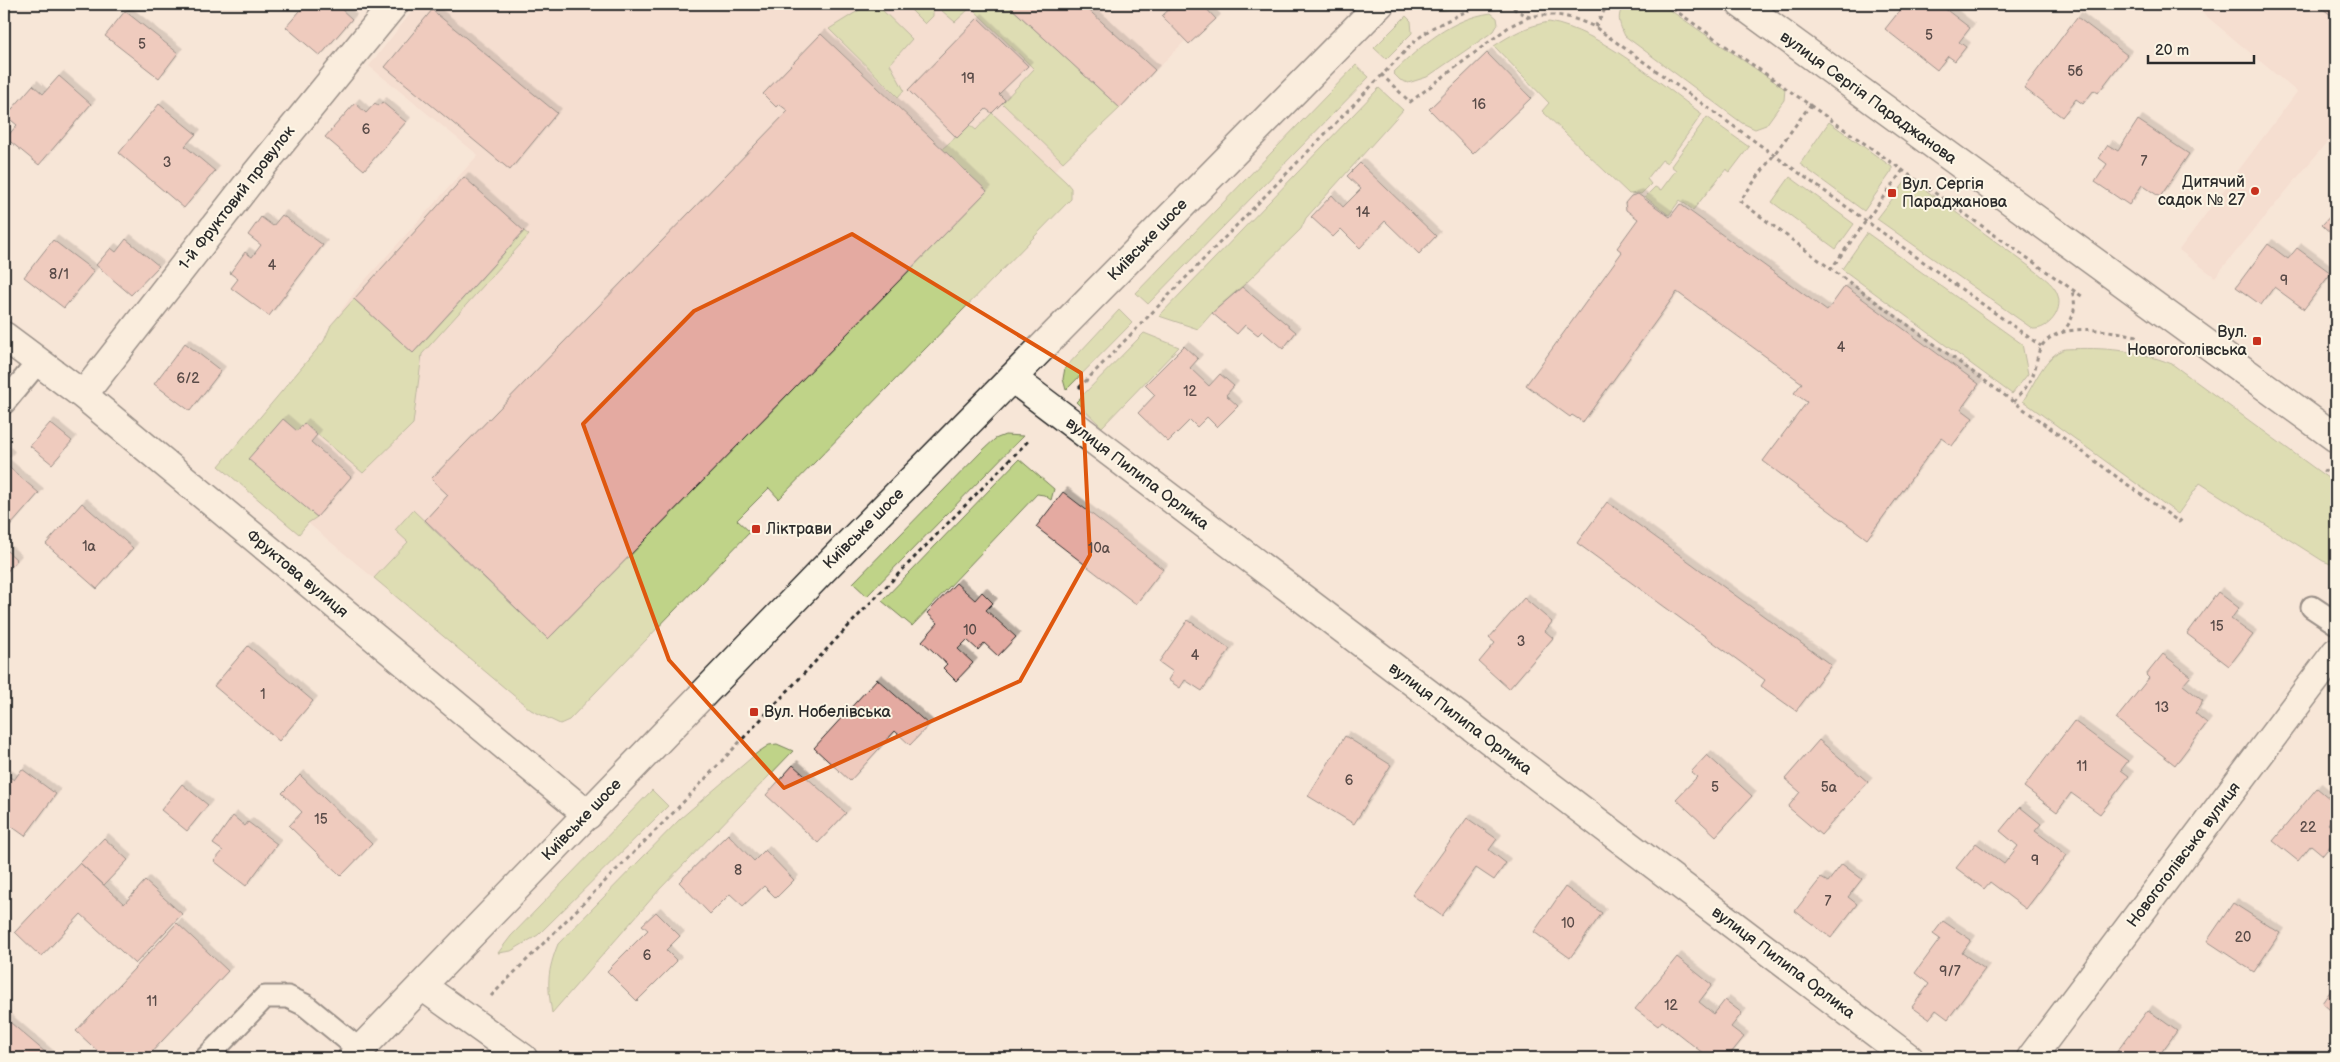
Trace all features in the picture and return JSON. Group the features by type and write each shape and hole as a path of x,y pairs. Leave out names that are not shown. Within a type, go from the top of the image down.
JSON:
{"street":[{"name":"1-й Фруктовий провулок","path":"83,395 254,176 394,4"},
{"name":"Київське шосе","path":"356,1054 818,576 1380,4"},
{"name":"вулиця Сергія Параджанова","path":"1741,4 2336,438"},
{"name":"Фруктова вулиця","path":"4,336 83,395 588,815"},
{"name":"вулиця Пилипа Орлика","path":"1012,378 1909,1058"},
{"name":"Новогоголівська вулиця","path":"2031,1058 2336,652"},
{"path":"422,986 524,1058"}],"lane":[{"path":"4,403 38,362"},
{"path":"2312,607 2336,623"},
{"path":"206,1058 265,997 288,997 305,1004 356,1054"}],"path":[{"path":"1076,390 1381,74 1432,28 1481,4"},
{"path":"1506,4 1529,17"},
{"path":"1595,27 1608,4"},
{"path":"1666,4 1811,104 2086,299"},
{"path":"1381,74 1410,102 1510,26 1529,17 1548,14 1572,17 1595,27 1865,222 2041,346"},
{"path":"1811,104 1740,201 2179,522 2183,518"},
{"path":"1831,268 1904,170"},
{"path":"2061,333 2074,316 2075,306 2070,288"},
{"path":"2014,402 2032,377 2041,346 2061,333 2075,329 2100,329 2139,336 2132,330"},
{"path":"468,1019 674,812 873,600 1028,440"},
{"path":"2317,465 2336,478"}],"highlighted area":[{"path":"852,234 1081,373 1090,555 1020,681 784,788 669,660 583,424 694,311"}],"shaded area":[{"path":"418,4 1202,4 1216,19 1189,44 1185,41 1063,162 531,710 308,523 299,534 219,466 324,341 331,325 356,290 478,155 369,66"},
{"name":"Дитячий садок № 27","path":"2192,4 2336,4 2336,131 2215,277 2179,250 2297,92"}],"green space":[{"path":"869,4 876,4 912,39 890,64 904,90 898,97 829,29"},
{"path":"905,4 933,4 933,16 925,24"},
{"path":"941,4 1007,4 1120,108 1063,162 1002,103 1034,69 971,7 955,22 941,10"},
{"path":"1425,4 1464,4 1440,10"},
{"path":"1625,4 1661,4 1785,89 1784,100 1766,125 1755,129 1742,123 1625,36 1619,16"},
{"path":"1491,13 1497,18 1498,24 1494,31 1427,77 1408,83 1400,80 1393,73 1426,43 1450,27 1476,16"},
{"path":"1406,16 1411,21 1412,33 1386,59 1374,48"},
{"path":"1549,22 1569,27 1609,47 1702,114 1667,163 1662,160 1647,179 1651,184 1641,194 1629,194 1542,111 1549,103 1494,46 1520,31"},
{"path":"1356,65 1369,77 1148,304 1136,293"},
{"path":"1379,88 1403,110 1306,218 1301,229 1242,287 1212,313 1198,329 1159,316"},
{"path":"992,113 1066,182 1071,188 1071,199 779,499 769,488 737,520 750,532 569,720 560,724 531,710 374,578 408,542 395,530 413,510 548,639 987,191 942,149 970,125 976,130"},
{"path":"1707,117 1749,147 1730,172 1726,169 1693,210 1680,200 1669,215 1645,197 1655,187 1661,190 1676,170 1671,166"},
{"path":"1829,122 1892,167 1892,171 1864,211 1800,164"},
{"path":"1790,177 1854,224 1836,249 1772,202"},
{"path":"1912,180 2049,282 2057,292 2059,302 2056,313 2049,323 2033,329 1877,219 1906,181"},
{"path":"524,231 529,235 422,354 413,424 363,473 304,423 297,431 283,419 249,459 317,517 308,523 299,534 219,466 324,341 331,325 354,299 413,353"},
{"path":"1867,233 2022,344 2028,374 2012,394 1842,269"},
{"path":"1119,310 1132,323 1066,390 1063,379 1065,368"},
{"path":"1144,333 1179,347 1102,427 1076,402"},
{"path":"2065,349 2120,350 2146,355 2172,364 2336,484 2336,566 2323,561 2200,483 2178,514 2023,401 2046,363 2058,352"},
{"path":"1005,435 1023,436 867,596 853,583 983,450 995,439"},
{"path":"1019,459 1054,489 1051,500 1044,495 1037,494 912,626 882,601"},
{"path":"777,744 793,751 660,889 552,1013 549,978 558,944 681,818 757,753 769,745"},
{"path":"652,790 668,806 538,935 511,951 498,953 511,936"}],"building":[{"path":"306,4 345,4 341,9 352,19 320,56 286,27"},
{"path":"1007,4 1082,4 1155,70 1120,108"},
{"path":"1175,4 1202,4 1216,19 1189,44 1162,16"},
{"path":"1905,4 1939,4 1970,28 1959,42 1966,47 1955,61 1948,56 1937,70 1885,29"},
{"path":"2316,4 2336,4 2336,15 2334,17"},
{"path":"432,10 557,113 510,170 385,67"},
{"path":"125,11 178,53 159,78 105,36"},
{"path":"2077,17 2127,55 2098,93 2094,90 2083,104 2076,99 2062,117 2024,88"},
{"path":"978,18 1028,66 999,94 1005,100 992,113 986,109 957,138 908,90"},
{"path":"821,34 987,191 548,639 425,520 448,495 431,479 788,111 779,104 776,107 763,94"},
{"path":"1487,53 1531,98 1473,154 1429,109"},
{"path":"59,76 91,104 39,165 6,138 17,125 6,116 33,85 43,94"},
{"path":"382,102 406,122 364,170 325,137 355,103 366,113 375,103 379,106"},
{"path":"159,104 196,134 185,146 215,171 184,208 119,153"},
{"path":"2138,120 2189,154 2160,197 2142,185 2129,205 2095,182 2107,164 2099,158 2108,145 2118,151"},
{"path":"1360,163 1436,236 1419,254 1385,221 1360,248 1341,229 1333,237 1311,217 1332,195 1343,207 1361,189 1347,176"},
{"path":"464,177 524,231 413,353 354,299"},
{"path":"1638,194 1670,217 1680,204 1827,311 1845,286 1979,384 1961,409 1973,418 1952,446 1941,438 1867,539 1763,461 1807,402 1794,393 1802,383 1677,292 1583,422 1572,415 1570,417 1526,385 1622,252 1617,248 1638,219 1626,210 1625,203 1631,196"},
{"path":"2336,210 2336,238 2322,225"},
{"path":"282,215 323,245 269,316 231,288 238,279 230,273 245,252 252,257 261,245 248,235 261,217 273,226"},
{"path":"126,239 159,266 131,295 96,265 111,248 116,252"},
{"path":"53,240 94,271 64,308 24,277"},
{"path":"2268,244 2288,259 2297,248 2331,273 2304,309 2274,287 2261,305 2236,287"},
{"path":"1242,287 1296,332 1283,349 1262,331 1258,335 1245,325 1237,334 1212,313"},
{"path":"185,343 221,371 190,411 154,384"},
{"path":"1184,346 1198,359 1190,368 1209,386 1220,374 1234,386 1226,395 1238,406 1217,427 1207,417 1197,427 1190,420 1168,442 1138,413 1155,395 1145,385"},
{"path":"283,419 297,431 304,423 317,435 311,442 351,477 317,517 248,459"},
{"path":"50,423 72,441 52,464 30,446"},
{"path":"4,450 10,456 4,463"},
{"path":"4,463 39,493 4,533"},
{"path":"1063,492 1163,569 1136,604 1036,527"},
{"path":"1607,502 1831,665 1796,711 1761,686 1765,680 1577,543"},
{"path":"82,503 133,548 97,589 46,544"},
{"path":"4,548 17,560 4,575"},
{"path":"956,583 975,600 982,592 993,603 986,610 1016,637 998,656 984,643 978,650 967,640 958,649 973,663 956,681 943,668 947,664 922,641 938,623 927,613"},
{"path":"2218,592 2239,608 2231,619 2253,635 2229,666 2187,634"},
{"path":"1524,598 1552,622 1545,631 1553,638 1509,689 1479,662 1495,643 1489,638"},
{"path":"1188,620 1230,649 1202,691 1185,680 1180,688 1168,680 1173,672 1159,662"},
{"path":"248,646 313,701 279,741 214,686"},
{"path":"2163,654 2191,676 2183,685 2203,701 2195,713 2207,723 2175,765 2116,719 2149,678 2146,675"},
{"path":"877,679 929,725 910,745 895,731 850,781 814,748"},
{"path":"2074,721 2128,761 2121,770 2129,776 2100,814 2071,793 2057,812 2024,787"},
{"path":"1345,736 1391,765 1354,824 1308,796"},
{"path":"1819,740 1868,782 1821,835 1788,807 1800,792 1785,779"},
{"path":"1707,755 1752,796 1716,836 1676,799 1697,777 1691,772"},
{"path":"793,765 846,813 818,843 766,795"},
{"path":"22,769 56,794 25,836 4,821 4,773 14,780"},
{"path":"300,775 372,844 341,876 289,826 302,812 282,793"},
{"path":"182,784 208,805 187,831 161,810"},
{"path":"2317,788 2336,804 2336,814 2328,824 2336,830 2336,839 2323,855 2311,845 2298,861 2273,841"},
{"path":"2020,807 2041,824 2035,831 2067,855 2026,909 1990,882 1984,889 1956,868 1976,843 2004,864 2018,846 2000,831"},
{"path":"233,816 245,826 248,822 277,844 246,886 214,861 223,851 213,844"},
{"path":"1467,818 1497,839 1489,850 1506,863 1494,880 1476,868 1442,916 1412,895"},
{"path":"728,834 754,861 765,850 794,880 776,898 764,886 743,906 730,894 710,914 679,882"},
{"path":"104,838 128,860 104,885 80,863"},
{"path":"80,863 124,904 145,881 182,914 135,964 81,914 41,957 15,932"},
{"path":"1842,864 1862,879 1848,897 1857,904 1831,938 1795,911 1821,878 1828,882"},
{"path":"1565,887 1602,913 1570,958 1534,932"},
{"path":"2233,903 2280,933 2254,972 2207,941"},
{"path":"656,912 680,936 666,950 677,961 637,1001 607,971 648,930 642,925"},
{"path":"1943,921 1971,940 1962,953 1985,969 1948,1019 1936,1010 1929,1019 1912,1007 1929,984 1915,973 1940,939 1933,934"},
{"path":"177,923 228,971 146,1058 105,1058 76,1031"},
{"path":"1677,957 1712,985 1699,1002 1714,1014 1725,1000 1742,1013 1731,1027 1744,1037 1727,1058 1709,1058 1662,1021 1658,1026 1635,1009"},
{"path":"2336,983 2336,1015 2322,1003"},
{"path":"2148,1010 2177,1031 2157,1058 2112,1058"},
{"path":"4,1017 52,1058 4,1058"}],"place":[{"name":"Дитячий садок № 27","path":"2255,191"},
{"name":"Вул. Сергія Параджанова","path":"1892,193"},
{"name":"Вул. Новогоголівська","path":"2257,341"},
{"name":"Ліктрави","path":"756,529"},
{"name":"Вул. Нобелівська","path":"754,712"}]}
